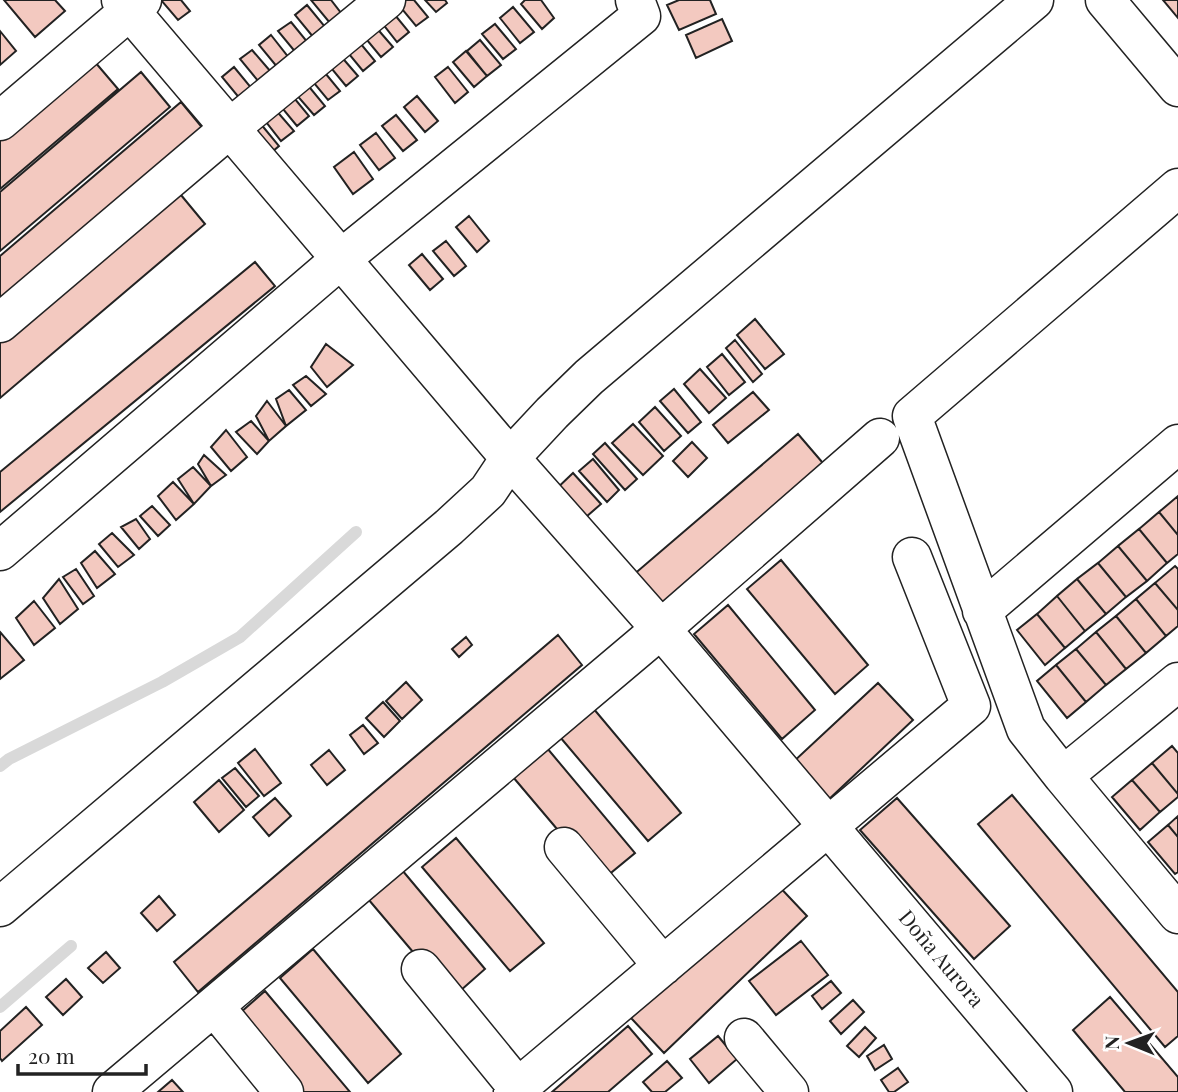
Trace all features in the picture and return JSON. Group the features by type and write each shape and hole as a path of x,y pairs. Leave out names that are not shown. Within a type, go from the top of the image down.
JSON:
{"street":[{"path":"0,323 386,0"},
{"path":"0,551 341,260 641,16 635,0"},
{"path":"0,907 449,527 488,491 510,458 589,377 1034,0"},
{"path":"1105,0 1178,87"},
{"path":"0,121 131,3"},
{"name":"Doña Aurora","path":"131,3 230,128 341,260 661,629 1054,1092"},
{"path":"1178,188 912,416 1026,729 1178,914"},
{"path":"112,1092 661,629 880,438"},
{"path":"982,611 1178,444"},
{"path":"421,969 516,1090 971,706 912,557"},
{"path":"1063,776 1178,682"},
{"path":"564,847 663,965"},
{"path":"214,1006 284,1092"},
{"path":"744,1038 789,1092"}],"building":[{"path":"4,0 55,0 65,11 35,37"},
{"path":"161,0 181,0 190,11 178,20"},
{"path":"311,0 331,0 341,13 330,23"},
{"path":"401,0 414,0 428,17 416,26 397,3"},
{"path":"425,0 445,0 447,3 436,12"},
{"path":"525,0 541,0 554,18 542,29 521,4"},
{"path":"679,0 710,0 716,14 679,30 667,5"},
{"path":"1163,0 1178,0 1178,18"},
{"path":"307,5 326,28 314,38 295,15"},
{"path":"513,7 534,32 520,43 500,18"},
{"path":"390,9 409,32 397,42 379,19"},
{"path":"722,19 732,41 696,58 686,35"},
{"path":"291,22 309,44 297,54 278,31"},
{"path":"495,24 516,49 503,59 482,34"},
{"path":"374,25 393,47 381,57 362,34"},
{"path":"0,31 16,51 0,65"},
{"path":"271,35 289,58 278,68 259,45"},
{"path":"356,38 375,61 363,71 344,48"},
{"path":"480,40 501,65 487,76 467,51"},
{"path":"252,50 271,72 259,82 240,59"},
{"path":"466,51 487,76 474,87 453,62"},
{"path":"339,54 358,76 346,86 327,63"},
{"path":"89,55 118,89 0,189 0,130"},
{"path":"234,67 253,90 241,100 222,77"},
{"path":"448,67 468,92 455,103 435,77"},
{"path":"321,68 340,91 328,100 309,77"},
{"path":"141,72 170,107 0,251 0,192"},
{"path":"306,83 325,106 314,115 294,92"},
{"path":"290,93 309,116 297,126 278,103"},
{"path":"417,96 438,121 425,132 404,107"},
{"path":"181,102 210,137 0,314 0,256"},
{"path":"274,108 294,131 281,141 263,118"},
{"path":"396,115 417,140 403,151 382,126"},
{"path":"260,123 279,146 267,156 248,133"},
{"path":"376,133 395,158 379,170 360,145"},
{"path":"354,152 373,179 353,194 334,167"},
{"path":"176,189 205,224 0,398 0,339"},
{"path":"469,216 489,241 477,252 456,227"},
{"path":"446,241 466,266 454,276 433,251"},
{"path":"422,254 443,279 430,290 409,265"},
{"path":"255,262 275,286 0,512 0,472"},
{"path":"755,319 784,354 765,369 737,335"},
{"path":"735,340 762,374 753,382 726,348"},
{"path":"326,344 353,365 327,387 311,367"},
{"path":"722,354 745,382 729,395 707,367"},
{"path":"700,369 726,398 709,413 684,384"},
{"path":"306,376 326,394 311,406 293,385"},
{"path":"674,389 701,422 688,433 660,401"},
{"path":"289,390 306,410 286,426 276,399"},
{"path":"753,392 769,410 728,443 713,425"},
{"path":"267,401 286,426 269,441 256,416"},
{"path":"655,407 681,436 664,451 639,422"},
{"path":"251,421 269,441 257,454 236,432"},
{"path":"633,424 663,456 643,475 612,443"},
{"path":"226,430 247,457 231,471 211,447"},
{"path":"798,434 828,469 661,610 632,576"},
{"path":"692,442 707,458 688,477 673,461"},
{"path":"605,443 637,479 625,490 593,454"},
{"path":"204,455 226,475 211,486 198,464"},
{"path":"593,459 619,490 607,502 579,471"},
{"path":"193,467 211,486 194,504 178,479"},
{"path":"573,473 601,504 579,523 552,493"},
{"path":"173,482 194,504 176,520 158,496"},
{"path":"1178,496 1178,535 1159,512"},
{"path":"152,506 170,525 158,536 140,516"},
{"path":"1159,512 1178,535 1178,554 1167,563 1139,529"},
{"path":"136,519 150,539 139,549 121,527"},
{"path":"1139,529 1167,563 1147,581 1118,546"},
{"path":"112,533 134,555 118,567 99,544"},
{"path":"1118,546 1147,581 1126,597 1098,563"},
{"path":"95,551 115,574 97,588 81,563"},
{"path":"781,560 868,665 835,694 747,589"},
{"path":"1098,563 1126,597 1106,614 1077,579"},
{"path":"1175,566 1178,569 1178,610 1155,583"},
{"path":"76,569 94,596 83,604 63,577"},
{"path":"59,579 78,609 60,624 43,598"},
{"path":"1077,579 1106,614 1085,631 1057,596"},
{"path":"1155,583 1178,610 1178,626 1166,636 1136,599"},
{"path":"1057,596 1085,631 1065,648 1037,614"},
{"path":"1136,599 1166,636 1146,653 1116,616"},
{"path":"34,601 55,628 34,645 16,618"},
{"path":"728,605 815,710 782,739 694,634"},
{"path":"1037,614 1065,648 1045,665 1017,630"},
{"path":"1116,616 1146,653 1126,669 1096,632"},
{"path":"0,632 24,660 0,679"},
{"path":"1096,632 1126,669 1106,685 1076,649"},
{"path":"558,635 582,665 198,992 174,962"},
{"path":"466,637 472,645 459,657 452,649"},
{"path":"1076,649 1106,685 1086,702 1056,665"},
{"path":"1056,665 1086,702 1067,718 1037,681"},
{"path":"406,682 422,700 402,719 386,701"},
{"path":"878,683 913,720 826,802 791,764"},
{"path":"383,702 400,721 384,737 366,718"},
{"path":"593,708 681,813 648,841 560,737"},
{"path":"363,725 378,743 364,754 350,735"},
{"path":"1172,746 1178,753 1178,794 1152,763"},
{"path":"547,748 635,853 601,881 513,777"},
{"path":"255,749 281,783 264,796 238,763"},
{"path":"329,750 345,770 327,785 311,765"},
{"path":"1152,763 1178,794 1178,797 1160,812 1132,780"},
{"path":"235,768 259,796 246,807 222,778"},
{"path":"219,780 244,810 219,832 194,802"},
{"path":"1132,780 1160,812 1140,830 1112,797"},
{"path":"1012,795 1178,992 1178,1036 1165,1047 978,824"},
{"path":"275,798 291,816 269,836 253,817"},
{"path":"897,798 1010,926 974,959 860,830"},
{"path":"1178,816 1178,837 1168,825"},
{"path":"1168,825 1178,837 1178,872 1175,874 1148,842"},
{"path":"456,838 544,943 510,971 422,867"},
{"path":"397,864 485,969 452,998 363,893"},
{"path":"774,881 807,916 664,1053 631,1018"},
{"path":"159,896 175,915 157,931 141,913"},
{"path":"801,941 828,975 776,1015 749,981"},
{"path":"313,949 401,1054 368,1083 280,978"},
{"path":"106,952 120,968 103,983 88,968"},
{"path":"66,979 82,997 63,1015 46,997"},
{"path":"831,981 841,993 822,1009 812,996"},
{"path":"265,991 350,1092 292,1092 232,1020"},
{"path":"1110,997 1178,1077 1178,1092 1125,1092 1073,1030"},
{"path":"853,1000 864,1012 841,1034 830,1021"},
{"path":"26,1007 42,1025 2,1061 0,1031"},
{"path":"628,1026 652,1054 608,1092 552,1092"},
{"path":"865,1027 876,1038 859,1057 847,1046"},
{"path":"718,1036 737,1059 709,1083 690,1059"},
{"path":"884,1045 892,1059 875,1070 867,1056"},
{"path":"667,1061 682,1078 665,1092 652,1092 643,1082"},
{"path":"898,1068 908,1082 894,1092 889,1092 881,1080"},
{"path":"172,1080 183,1092 158,1092"}],"waterway":[{"path":"0,766 162,682 240,637 356,532"},
{"path":"0,1007 71,946"}]}
